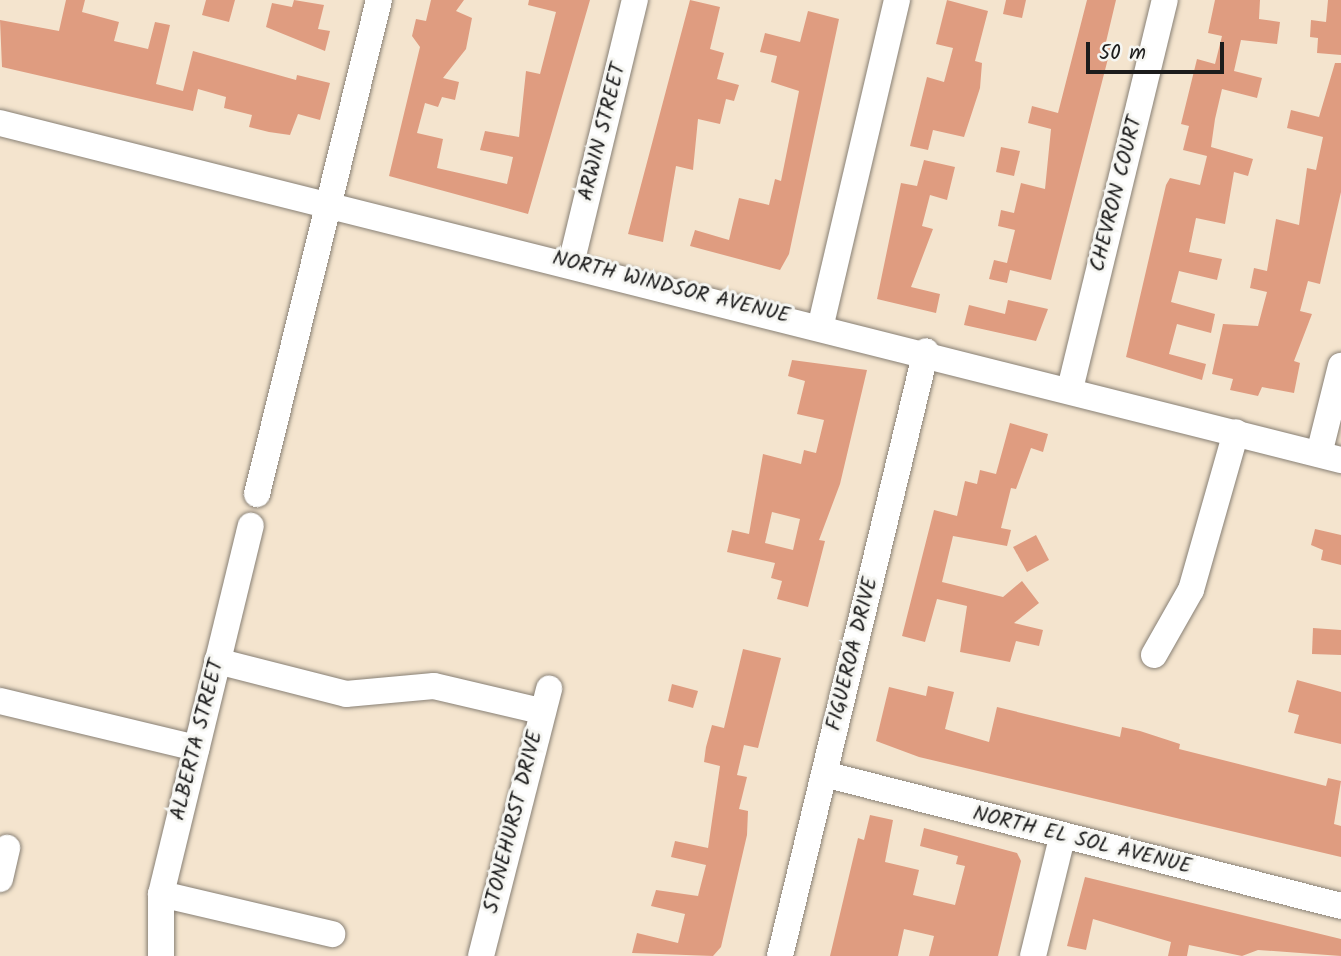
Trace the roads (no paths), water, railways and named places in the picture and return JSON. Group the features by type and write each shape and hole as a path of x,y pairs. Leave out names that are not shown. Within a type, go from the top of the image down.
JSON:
{"street":[{"path":"257,494 379,0"},
{"name":"ARWIN STREET","path":"571,264 635,0"},
{"path":"821,324 897,0"},
{"name":"CHEVRON COURT","path":"1070,388 1165,0"},
{"name":"NORTH WINDSOR AVENUE","path":"0,123 821,324 1330,457"},
{"name":"FIGUEROA DRIVE","path":"780,956 926,351"},
{"path":"1330,457 1341,366"},
{"path":"1154,656 1191,590 1236,432"},
{"name":"ALBERTA STREET","path":"161,956 161,894 251,526"},
{"name":"STONEHURST DRIVE","path":"217,661 346,694 434,686 545,700 481,956"},
{"path":"0,701 196,748"},
{"name":"NORTH EL SOL AVENUE","path":"824,774 1062,838 1341,906"},
{"path":"1033,956 1062,838"},
{"path":"0,879 7,848"},
{"path":"161,894 331,934"}]}
